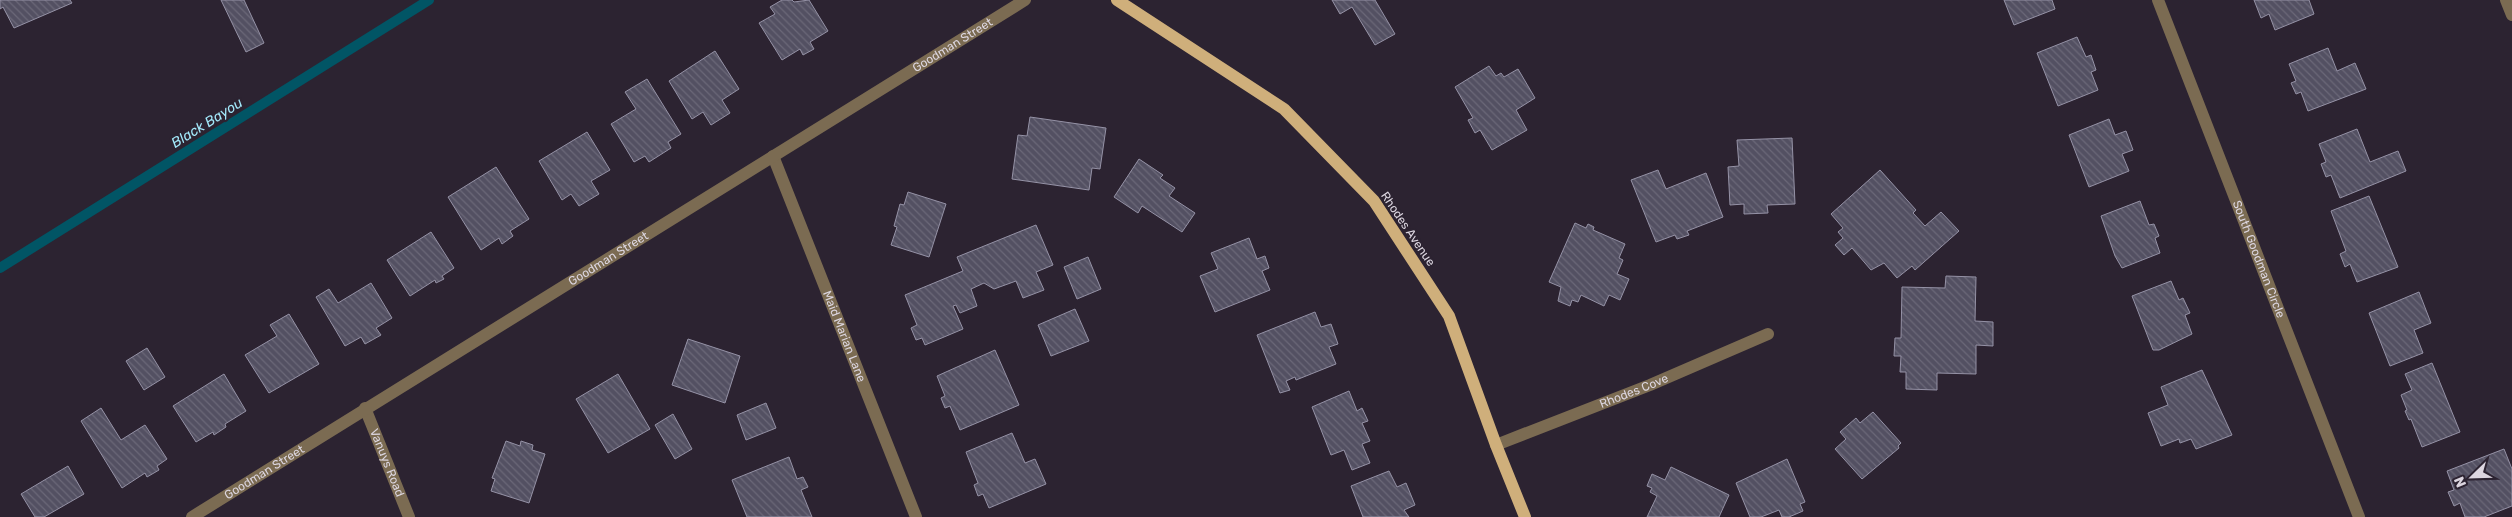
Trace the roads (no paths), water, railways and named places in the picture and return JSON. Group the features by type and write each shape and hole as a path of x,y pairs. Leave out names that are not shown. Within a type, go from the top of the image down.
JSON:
{"main road":[{"name":"Rhodes Avenue","path":"1117,0 1284,109 1374,201 1449,316 1496,445 1525,517"}],"street":[{"name":"Goodman Street","path":"192,517 1026,0"},
{"name":"South Goodman Circle","path":"2158,0 2359,517"},
{"path":"2506,0 2512,15"},
{"name":"Maid Marian Lane","path":"773,156 916,517"},
{"name":"Rhodes Cove","path":"1496,445 1650,385 1768,334"},
{"name":"Vanuys Road","path":"366,408 409,517"}],"waterway":[{"name":"Black Bayou","path":"0,268 429,0"}]}
